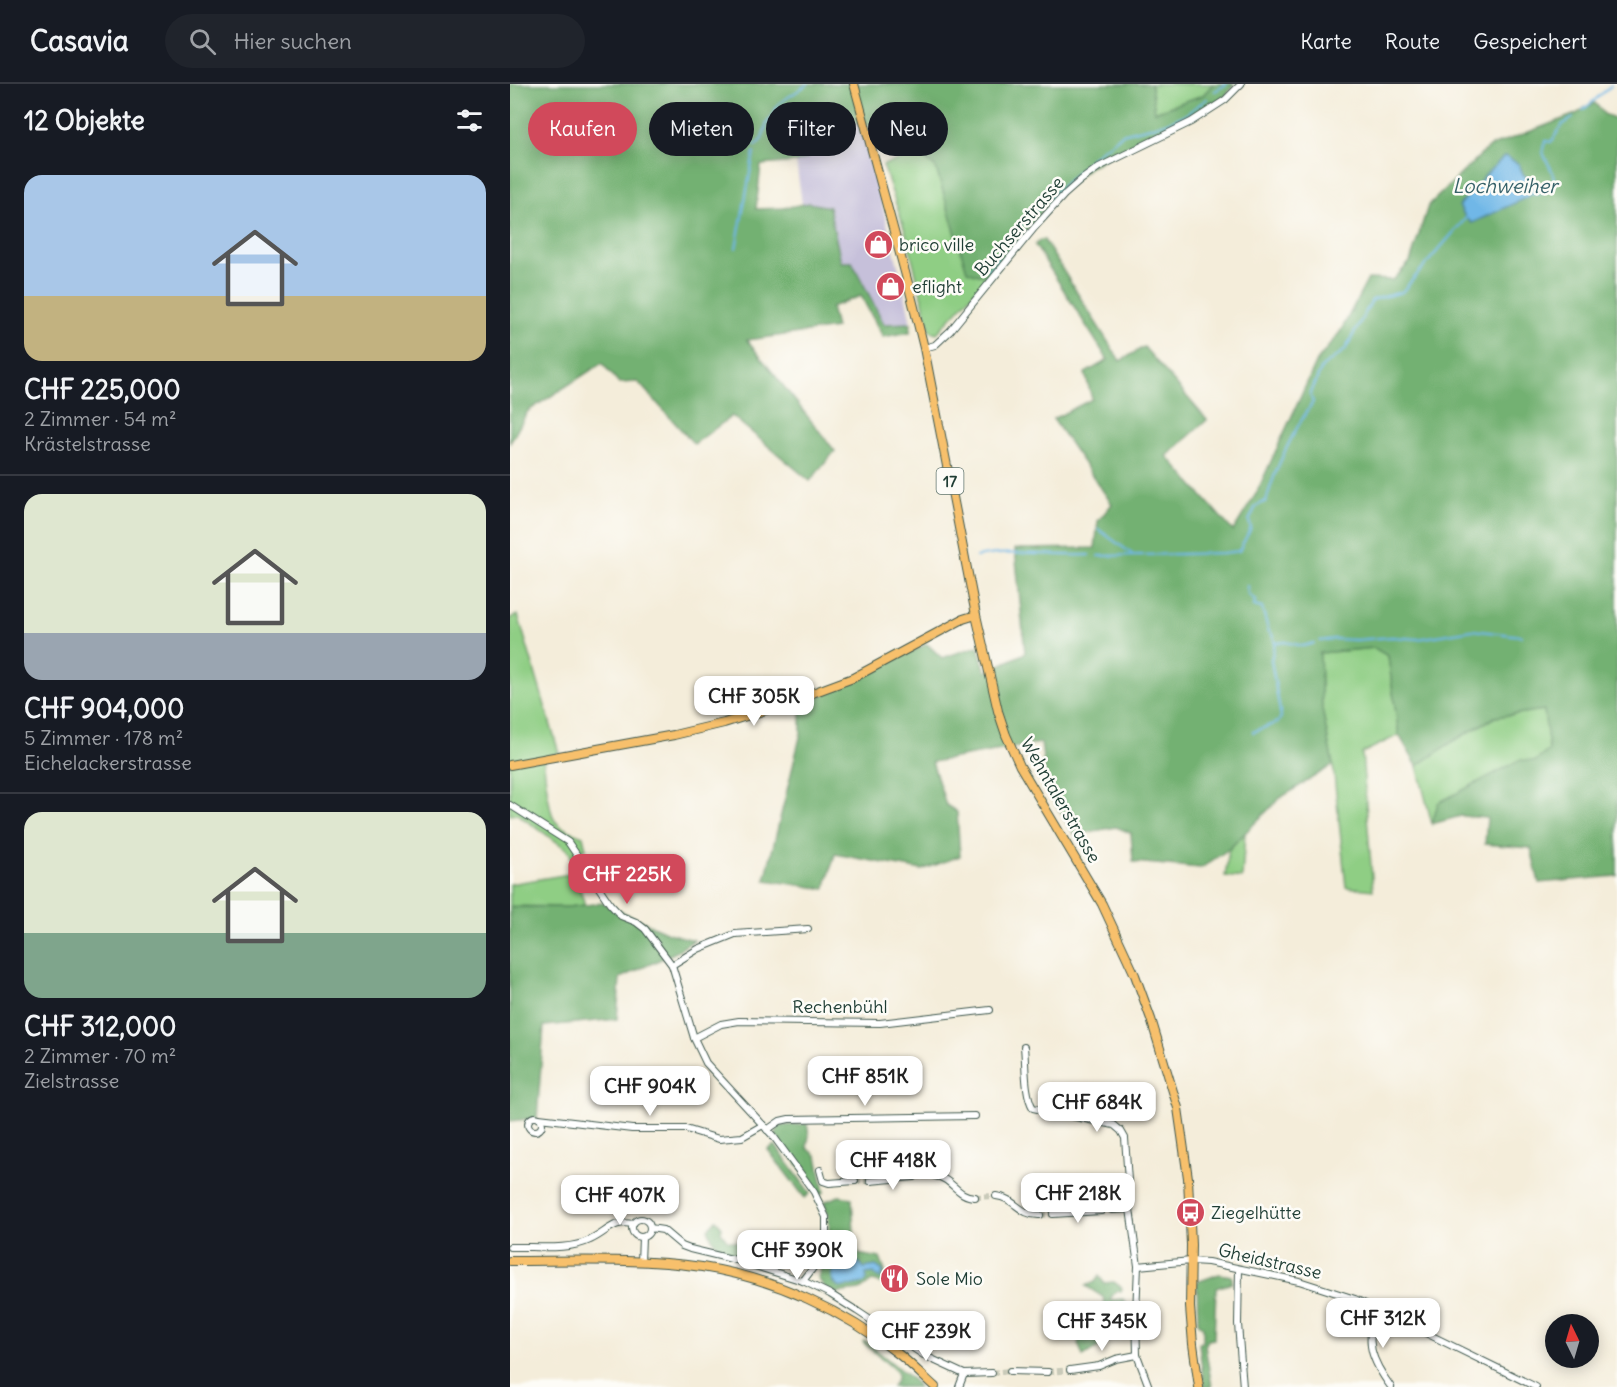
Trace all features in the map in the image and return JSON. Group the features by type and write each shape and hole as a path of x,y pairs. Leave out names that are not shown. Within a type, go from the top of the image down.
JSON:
{"main road":[{"name":"Wehntalerstrasse","path":"854,84 924,348 976,615 993,693 1006,735 1029,783 1102,904 1135,975 1178,1108 1188,1178 1190,1307 1199,1387"},
{"path":"510,765 674,735 772,708 853,678 963,619 976,615"},
{"path":"510,1261 642,1262 703,1268 757,1280 803,1297 850,1321 900,1356 935,1387"}],"street":[{"name":"Buchserstrasse","path":"924,348 935,345 944,337 1035,227 1081,180 1099,167 1191,122 1225,100 1241,84"},
{"path":"510,805 568,842 610,904 621,915 645,929 672,965 694,1038 706,1063 765,1127 814,1192 826,1217 826,1240 816,1264 803,1281"},
{"path":"672,965 698,949 735,934 808,929"},
{"name":"Rechenbühl","path":"694,1038 721,1024 739,1021 880,1023 990,1010"},
{"path":"1024,1047 1029,1103 1033,1108 1114,1125 1125,1138 1138,1266 1137,1355 1149,1387"},
{"path":"539,1118 632,1128 686,1129 719,1139 742,1137 789,1119 975,1116"},
{"path":"820,1170 823,1181 828,1183 855,1181"},
{"path":"935,1176 945,1178 960,1192 969,1197 975,1197"},
{"path":"870,1181 914,1177"},
{"path":"996,1196 1007,1198 1021,1210 1032,1215 1040,1215"},
{"path":"1113,1210 1131,1209"},
{"path":"1053,1214 1101,1211"},
{"path":"510,1247 572,1246 591,1240 615,1225 623,1222 633,1224 643,1219 650,1228 648,1234 642,1237 636,1235 633,1232 633,1224"},
{"path":"650,1228 663,1230 682,1246 697,1252 736,1260 803,1281 830,1294 925,1356 964,1374 992,1373"},
{"path":"642,1237 642,1262"},
{"name":"Gheidstrasse","path":"1138,1266 1191,1261 1208,1262 1299,1281 1378,1310 1536,1387"},
{"path":"1239,1269 1238,1324 1243,1387"},
{"path":"1378,1310 1372,1326 1370,1346 1378,1370 1391,1387"},
{"path":"1070,1370 1099,1366 1116,1359 1137,1355"},
{"path":"1010,1371 1048,1372"},
{"path":"959,1387 964,1374"}],"shaded area":[{"path":"861,123 911,323 884,324 852,263 841,262 829,207 802,204 796,162 809,156 856,156 856,124"}],"green space":[{"path":"510,84 1151,84 1155,112 1203,95 1213,84 1234,84 1224,99 1091,166 1052,199 989,276 967,271 936,168 923,156 948,156 948,102 868,102 868,125 856,124 856,102 766,102 766,156 809,156 796,162 761,165 756,209 783,208 809,203 829,207 841,262 852,262 884,324 911,323 910,332 883,337 861,296 831,307 836,328 747,340 835,451 810,481 732,416 694,444 638,382 619,383 602,363 528,411 510,443"},
{"path":"1151,84 1213,84 1203,95 1154,112"},
{"path":"1595,103 1604,114 1617,119 1617,876 1539,883 1531,848 1485,844 1487,818 1461,816 1432,824 1438,803 1520,760 1536,761 1549,750 1544,710 1495,717 1455,740 1417,766 1399,735 1388,656 1374,648 1320,653 1322,709 1333,765 1280,798 1229,849 1201,868 1133,862 1131,833 1116,827 1075,835 1047,790 1041,743 932,762 946,805 957,812 960,856 922,870 835,854 825,889 765,880 801,733 801,705 927,644 942,658 978,646 986,672 1025,653 1015,549 1095,548 1098,521 1112,504 1053,419 1092,399 1085,373 1108,360 1035,245 1040,240 1044,240 1120,361 1144,347 1207,420 1167,456 1233,531 1256,494 1317,361 1340,332 1368,279 1393,280 1410,262 1428,206 1489,147 1576,114"},
{"path":"912,156 921,156 936,168 967,271 989,276 937,333 930,331 907,237 883,165"},
{"path":"518,615 559,753 543,757 552,814 559,825 583,836 586,849 575,851 587,872 579,873 568,850 517,814 510,815 510,618"},
{"path":"1375,648 1388,656 1399,735 1362,753 1373,890 1346,887 1333,765 1322,709 1319,653"},
{"path":"1544,710 1549,750 1536,761 1439,803 1432,824 1417,766 1455,740 1495,717"},
{"path":"1245,833 1242,878 1225,876 1229,849"},
{"path":"575,873 585,905 510,906 510,884"},
{"path":"602,903 668,933 694,940 674,953 620,978 617,1019 544,1026 537,1118 510,1121 510,907 568,907"},
{"path":"807,1124 809,1135 807,1148 817,1156 824,1192 820,1194 775,1135 779,1126"},
{"path":"775,1145 810,1193 805,1198 768,1150"},
{"path":"839,1196 852,1198 854,1234 858,1254 880,1258 885,1271 885,1284 872,1281 860,1290 835,1293 825,1288 818,1278 827,1249 829,1232 824,1202","holes":["850,1258 864,1268 876,1266 883,1271 866,1274 835,1264 841,1259"]},
{"path":"716,1220 722,1227 721,1232 727,1240 747,1244 747,1250 741,1259 720,1248 713,1240 708,1229"},
{"path":"1219,1274 1232,1276 1232,1283 1216,1288 1214,1339 1208,1340 1205,1346 1212,1387 1204,1387 1199,1343 1203,1342 1203,1327 1198,1322 1197,1282"},
{"path":"1099,1276 1104,1283 1114,1282 1122,1288 1121,1291 1116,1291 1110,1299 1123,1299 1128,1308 1128,1316 1117,1333 1083,1356 1078,1343 1098,1308 1105,1305 1103,1297 1086,1286 1095,1282"},
{"path":"865,1341 913,1380 918,1387 892,1387 897,1379 897,1372 863,1342"}],"water":[{"name":"Lochweiher","path":"1505,156 1519,164 1523,174 1538,187 1528,197 1472,223 1459,206"},
{"path":"843,1249 849,1249 851,1258 864,1268 876,1266 883,1271 881,1278 874,1273 866,1274 867,1280 864,1283 839,1288 834,1283 832,1274"}],"waterway":[{"path":"755,146 762,139 767,123 778,104 808,84"},
{"path":"1215,91 1227,84"},
{"path":"1583,110 1611,86"},
{"path":"1030,216 1103,148 1122,134 1166,123 1185,115 1207,99"},
{"path":"1532,193 1543,193 1555,185 1543,148 1546,141 1551,142 1563,124 1573,118"},
{"path":"736,248 753,156"},
{"path":"1098,556 1239,551 1251,528 1249,521 1256,506 1266,501 1286,450 1313,402 1310,395 1322,367 1345,350 1372,300 1402,292 1466,218"},
{"path":"987,269 992,268 1005,243 1010,241 1022,223"},
{"path":"1098,529 1132,554"},
{"path":"976,557 1018,553 1089,555"},
{"path":"1247,586 1248,594 1255,600 1254,606 1262,608 1275,643 1271,660 1281,717 1278,722 1253,732"},
{"path":"1320,641 1392,637 1418,639 1472,630 1521,636"},
{"path":"1275,643 1285,642 1303,646 1314,643"}],"tunnel":[{"path":"914,1177 935,1176"},
{"path":"855,1181 870,1181"},
{"path":"975,1197 996,1196"},
{"path":"1040,1215 1053,1214"},
{"path":"1048,1372 1070,1370"},
{"path":"992,1373 1010,1371"}],"place":[{"name":"brico ville","path":"878,244"},
{"name":"eflight","path":"891,286"},
{"name":"Ziegelhütte","path":"1190,1212"},
{"name":"Sole Mio","path":"895,1278"}]}
